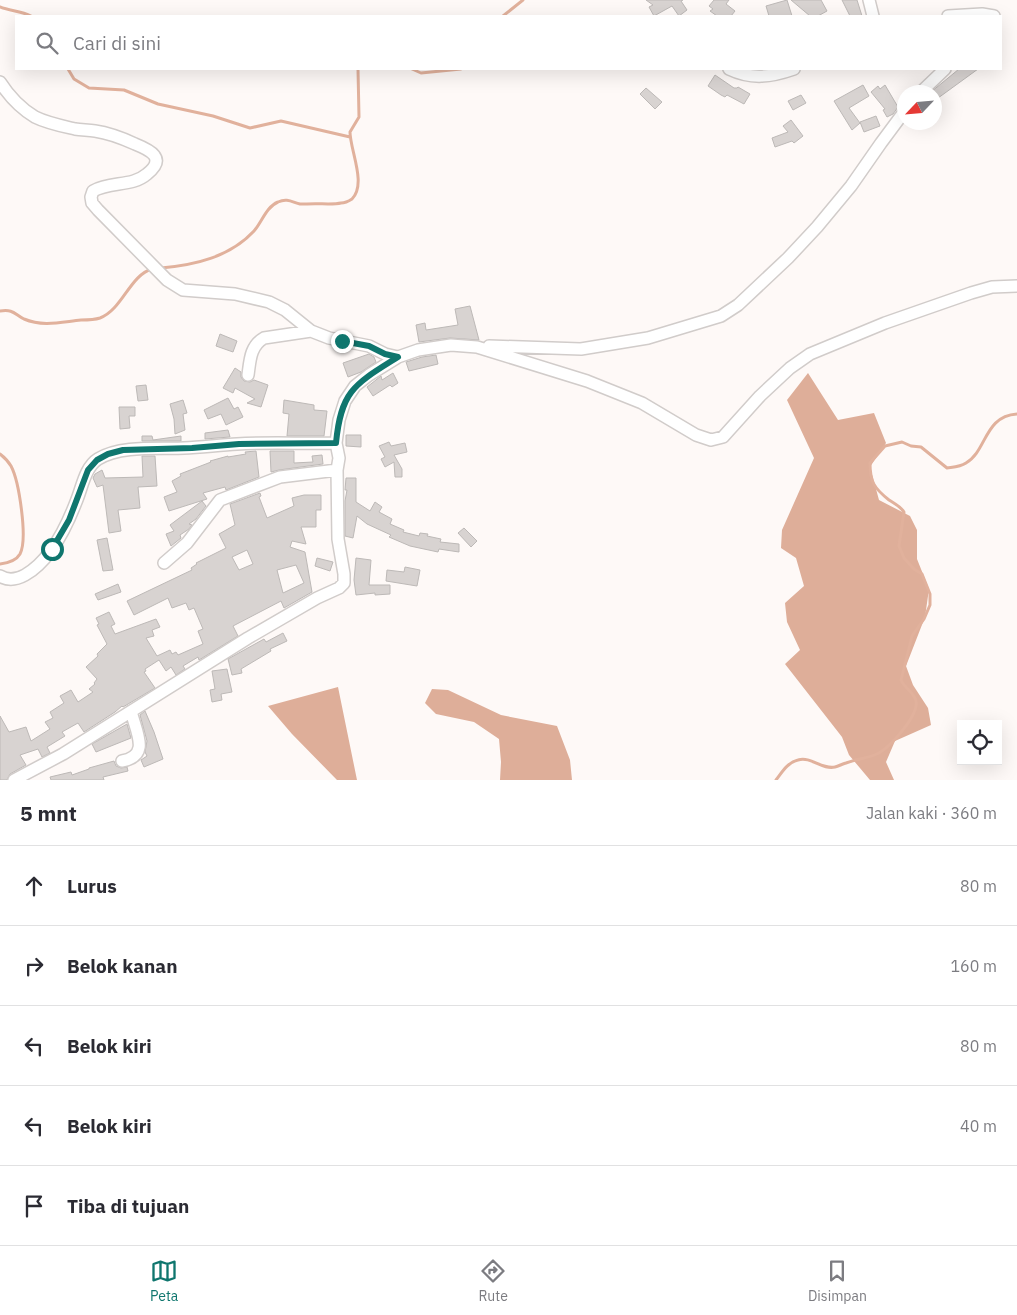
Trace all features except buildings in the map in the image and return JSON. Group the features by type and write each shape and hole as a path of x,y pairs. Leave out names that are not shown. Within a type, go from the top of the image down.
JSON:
{"street":[{"path":"870,0 874,15"},
{"path":"965,15 988,15"},
{"path":"731,70 742,75 757,76 779,74 791,70"},
{"path":"928,85 944,70"},
{"path":"0,82 13,100 36,117 78,130 93,130 121,138 150,150 154,154 156,161 154,168 146,175 137,181 102,186 93,191 91,197 98,210 167,280 183,290 235,294 269,302 285,310 311,331 329,338 369,346 385,354 398,357"},
{"path":"14,780 28,776 248,638 317,598 339,588 344,582 344,574 338,539 339,458 336,443 339,420 345,401 355,386 369,375 398,357 418,350 435,347 452,345 581,349 648,338 721,316 738,305 788,258 817,227 851,186 897,121"},
{"path":"477,347 586,381 642,403 696,435 711,440 723,437 760,396 790,368 810,354 886,323 971,293 992,287 1017,286"},
{"path":"248,375 252,350 258,342 264,338 311,331"},
{"path":"0,576 8,580 20,578 31,572 52,549 69,520 88,470 97,460 108,454 123,450 192,448 239,444 336,443"},
{"path":"164,563 187,542 220,500 280,477 338,470"},
{"path":"122,761 132,759 138,754 140,747 131,711"}],"shaded area":[{"path":"808,373 838,420 874,413 886,443 870,467 879,500 910,516 917,530 917,559 929,589 925,617 906,666 913,685 928,708 931,725 895,741 886,762 894,780 870,780 849,755 842,737 785,664 800,650 787,622 785,603 804,586 796,558 781,548 782,530 814,458 787,400"},
{"path":"338,687 357,780 337,780 292,734 268,706"},
{"path":"432,689 448,690 501,715 557,726 570,760 572,780 500,780 499,739 474,722 436,714 425,703"}],"waterway":[{"path":"504,15 523,0"},
{"path":"0,7 28,15"},
{"path":"69,70 74,79 89,88 124,90 158,104 213,116 250,128 281,121 350,137"},
{"path":"161,268 199,262 234,247 254,231 267,211 278,202 287,200 300,204 334,204 344,203 352,199 358,185 357,167 350,132 359,117 358,70"},
{"path":"414,70 421,73 451,70"},
{"path":"0,311 11,311 24,319 38,323 98,319 108,314 114,308 144,272 152,269"},
{"path":"776,780 788,765 794,761 803,759 826,767 835,767 879,753 903,730 916,707 915,698 901,680 912,636 924,619 930,605 930,594 922,574 914,569 904,558 899,546 904,512 876,488 872,480 870,463 885,446 902,442 911,446 921,447 947,468 957,467 973,458 992,427 998,421 1006,416 1017,414"},
{"path":"0,454 10,464 14,473 23,524 20,554 12,561 0,564"}],"route":[{"path":"52,549 69,520 88,470 97,460 108,454 123,450 192,448 239,444 336,443 339,420 345,401 355,386 398,357 385,354 369,346 342,341"}]}
